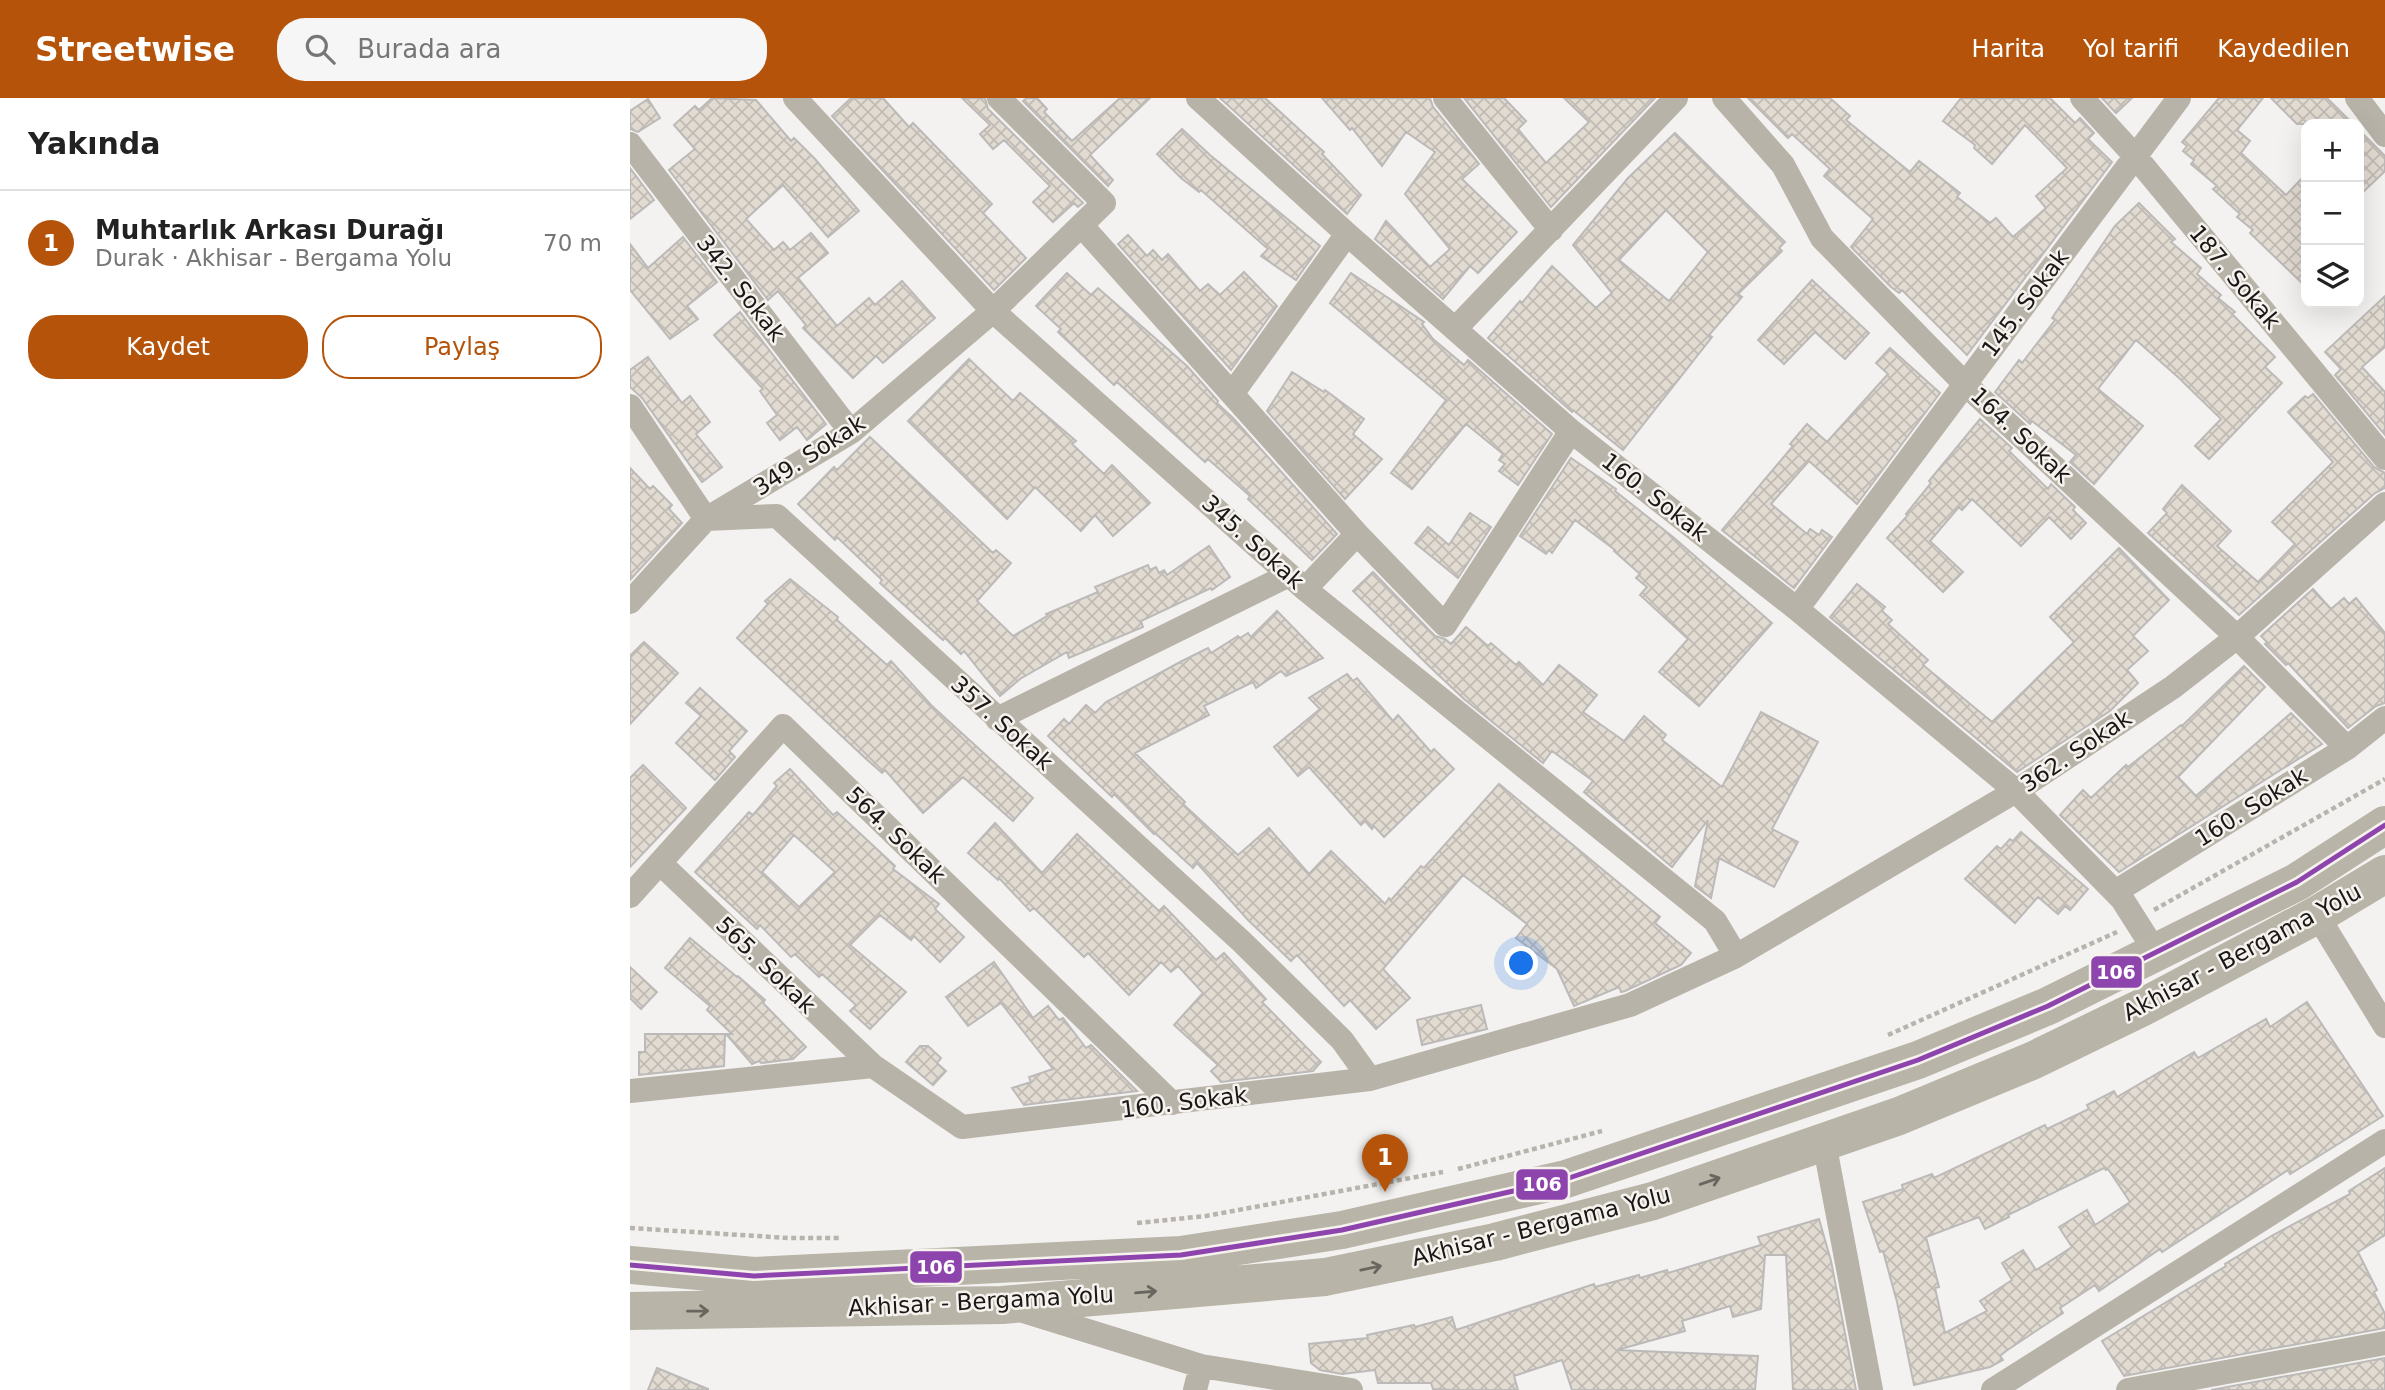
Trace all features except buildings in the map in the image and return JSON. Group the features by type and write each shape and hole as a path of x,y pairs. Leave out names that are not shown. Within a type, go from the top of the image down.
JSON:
{"main road":[{"name":"Akhisar - Bergama Yolu","path":"630,1265 754,1276 1181,1255 1342,1230 1566,1179 1918,1060 2048,1006 2145,936 2297,882 2385,825"},
{"name":"Akhisar - Bergama Yolu","path":"630,1311 1002,1305 1325,1277 1495,1242 1653,1201 1899,1116 2034,1060 2141,1008 2317,915 2385,874"},
{"path":"630,1284 685,1285 754,1276"}],"street":[{"name":"345. Sokak","path":"795,98 993,311 1297,582 1715,921 1736,956"},
{"name":"349. Sokak","path":"630,602 706,519 851,432 993,311 1104,204 999,98"},
{"name":"160. Sokak","path":"1198,98 1347,234 1571,431 1797,610 2017,791 2115,892 2145,936"},
{"path":"1445,98 1551,230"},
{"path":"1456,328 1676,98"},
{"name":"164. Sokak","path":"1724,98 1783,165 1822,238 1965,384 2237,637 2347,748"},
{"name":"187. Sokak","path":"2082,98 2135,156 2385,458"},
{"name":"145. Sokak","path":"1797,610 2179,98"},
{"path":"2357,98 2385,135"},
{"name":"342. Sokak","path":"630,144 851,432"},
{"path":"1082,226 1357,534 1445,625 1571,431"},
{"path":"1232,394 1347,234"},
{"path":"630,406 706,519"},
{"name":"362. Sokak","path":"1736,956 2017,791 2173,687 2237,637 2385,504"},
{"name":"357. Sokak","path":"706,519 777,516 1241,941 1342,1040 1370,1079"},
{"path":"997,719 1297,582 1357,534"},
{"name":"160. Sokak","path":"2115,892 2347,748 2385,718"},
{"name":"564. Sokak","path":"630,896 783,726 1172,1103"},
{"name":"565. Sokak","path":"660,863 873,1066"},
{"path":"2317,915 2385,1026"},
{"name":"160. Sokak","path":"873,1066 962,1127 1370,1079 1630,1005 1736,956"},
{"path":"630,1091 873,1066"},
{"path":"1993,1390 2385,1141"},
{"path":"1824,1142 1871,1390"},
{"path":"1002,1305 1198,1378 1351,1390"},
{"path":"2128,1390 2385,1343"}],"path":[{"path":"1886,1036 2115,932 2145,936 2385,779"},
{"path":"1126,1224 1206,1216 1448,1171 1604,1131"},
{"path":"630,1228 788,1238 842,1238"}],"transit line":[{"name":"106","path":"630,1265 754,1276 1181,1255 1342,1230 1566,1179 1918,1060 2048,1006 2297,882 2385,825"}],"place":[{"name":"Muhtarlık Arkası Durağı","path":"1385,1192"}]}
